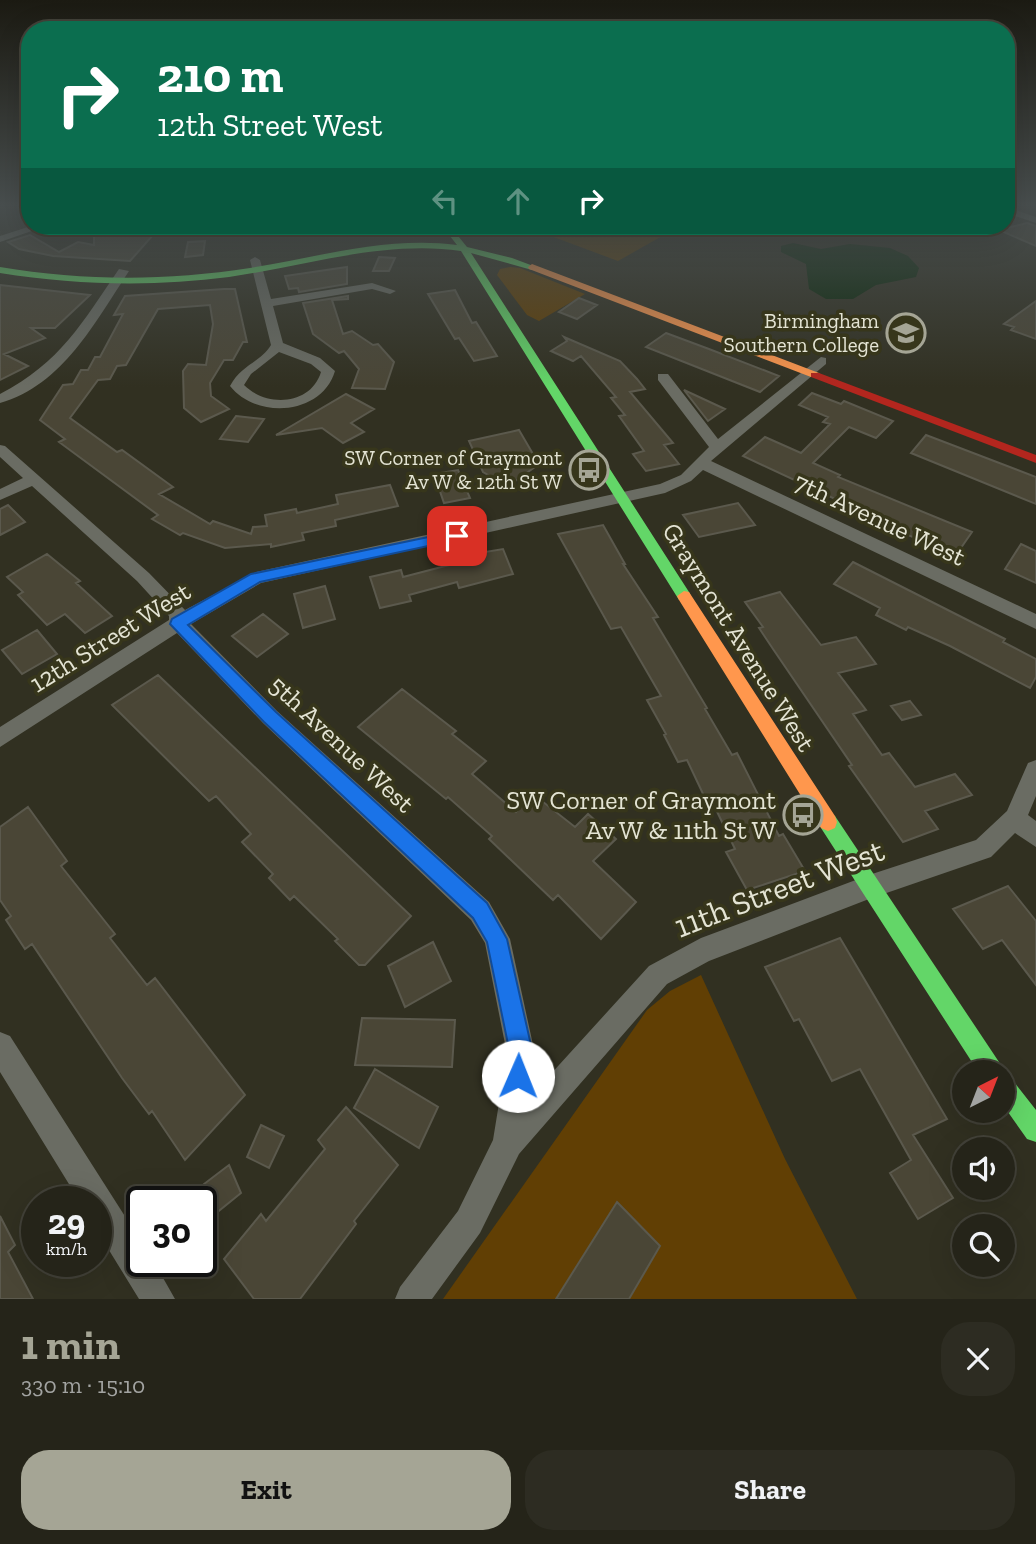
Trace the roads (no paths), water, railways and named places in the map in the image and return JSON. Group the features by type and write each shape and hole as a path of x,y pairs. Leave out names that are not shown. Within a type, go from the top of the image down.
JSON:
{"main road":[{"path":"54,266 119,276 184,279 254,266"},
{"name":"Graymont Avenue West","path":"474,266 869,887 984,1060"},
{"path":"482,278 486,272 498,266"},
{"path":"527,266 814,366 950,409"},
{"path":"564,266 1036,459"},
{"path":"0,270 65,280 119,276"},
{"path":"1015,1102 1036,1130"}],"street":[{"path":"257,266 277,345 286,353 317,360 328,371 328,381 307,398 290,403 271,404 254,401 243,395 237,386 243,371 272,355 277,345"},
{"path":"0,399 44,375 70,352 119,276"},
{"path":"267,303 372,286 390,291"},
{"name":"12th Street West","path":"0,737 256,578 665,488 686,478 717,447 814,366"},
{"path":"663,377 717,447"},
{"name":"5th Avenue West","path":"0,449 143,577 178,614 178,624 270,717 480,911 497,939 521,1054 508,1143"},
{"name":"7th Avenue West","path":"702,463 1036,622"},
{"path":"0,495 33,480"},
{"name":"11th Street West","path":"412,1299 469,1222 508,1143 658,975 701,951 869,887 983,849 1015,818 1036,770"},
{"path":"1015,818 1036,836"},
{"path":"0,1046 158,1299"}],"place":[{"name":"Birmingham Southern College","path":"906,333"},
{"name":"SW Corner of Graymont Av W & 12th St W","path":"589,470"},
{"name":"SW Corner of Graymont Av W & 11th St W","path":"803,815"}]}
